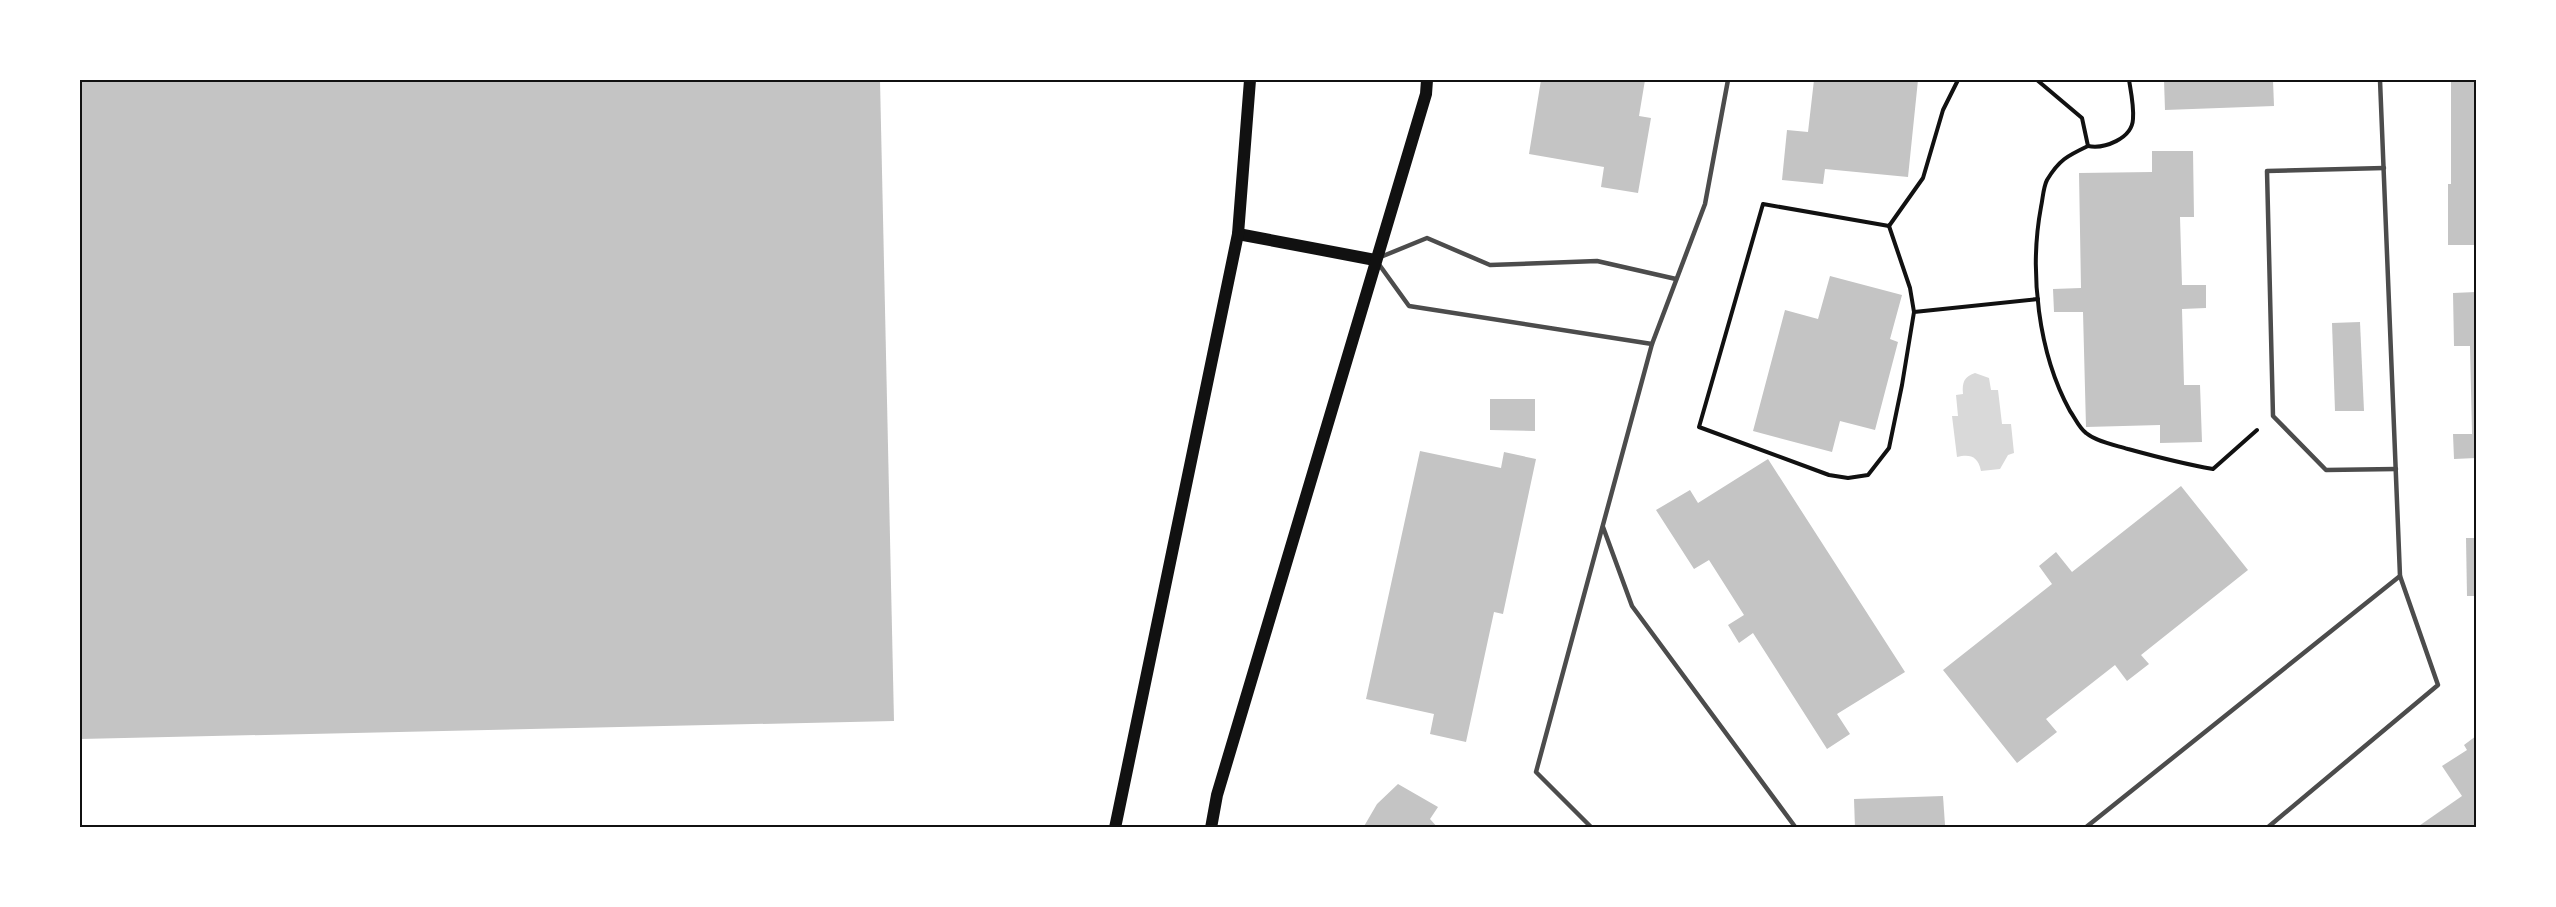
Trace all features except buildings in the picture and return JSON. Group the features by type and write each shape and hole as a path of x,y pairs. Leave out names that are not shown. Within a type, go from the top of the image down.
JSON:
{"main road":[{"path":"1115,828 1238,234 1250,80"},
{"path":"1211,828 1217,795 1426,94 1427,80"},
{"path":"1238,234 1375,260"}],"lane":[{"path":"1592,828 1536,772 1652,344 1705,204 1728,80"},
{"path":"2267,828 2438,686 2400,576 2380,80"},
{"path":"2384,168 2267,171 2273,416 2326,470 2396,469"},
{"path":"1652,344 1409,306 1375,260 1426,238 1490,265 1598,261 1676,279"},
{"path":"1603,527 1632,606 1796,828"},
{"path":"2085,828 2400,576"}],"path":[{"path":"1890,226 1923,178 1943,110 1958,80"},
{"path":"2037,80 2082,118 2088,146"},
{"path":"2129,80 2133,121 2130,128 2108,146 2099,148 2088,146 2061,159 2046,183 2039,221 2036,263 2038,298 2059,390 2078,424 2086,433 2102,441 2166,461 2212,469 2273,416"},
{"path":"1763,204 1890,226 1910,288 1914,312 1889,448 1868,476 1848,478 1829,476 1699,427 1763,204"},
{"path":"1914,312 2038,298"}],"shaded area":[{"path":"1975,373 1989,378 1991,390 1998,390 2002,424 2011,424 2014,453 2008,455 2000,469 1981,471 1978,462 1973,457 1957,457 1952,416 1958,416 1956,395 1963,394 1964,380"}]}
